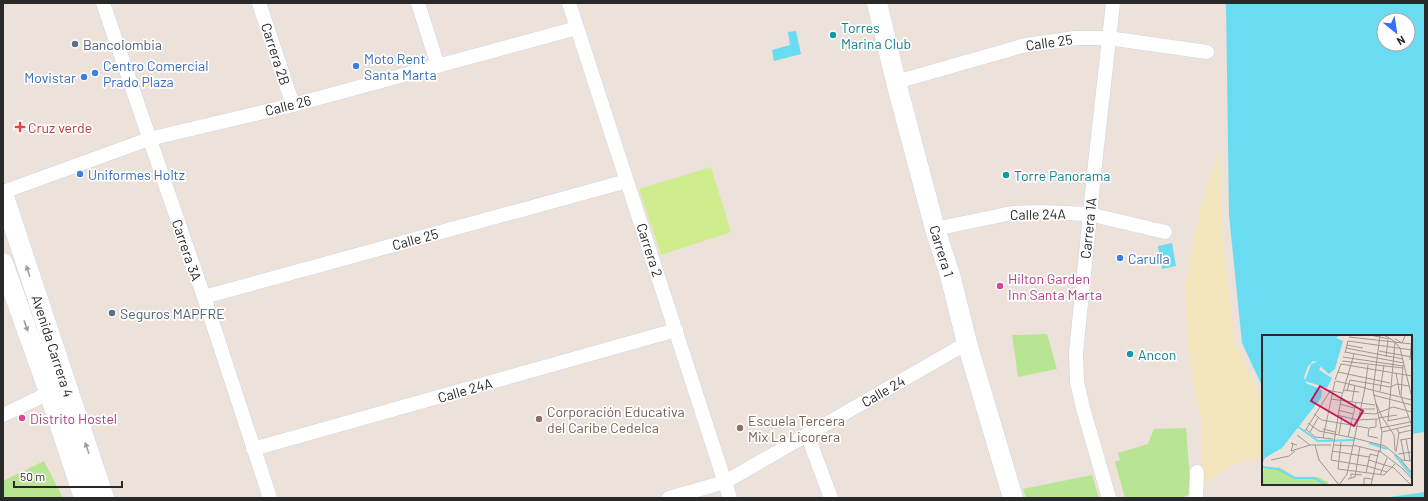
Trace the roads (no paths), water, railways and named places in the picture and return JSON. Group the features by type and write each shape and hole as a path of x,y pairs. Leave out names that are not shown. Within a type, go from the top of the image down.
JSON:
{"main road":[{"name":"Carrera 1","path":"877,3 896,82 935,229 950,275 967,343 1014,498"},
{"name":"Avenida Carrera 4","path":"3,193 58,388 84,498"},
{"name":"Avenida Carrera 4","path":"3,263 104,498"}],"street":[{"name":"Carrera 3A","path":"103,3 204,297 270,498"},
{"name":"Carrera 2B","path":"259,3 293,105"},
{"path":"418,3 438,66"},
{"name":"Carrera 2","path":"569,3 730,498"},
{"name":"Carrera 1A","path":"1109,498 1077,382 1076,352 1089,214 1113,3"},
{"name":"Calle 26","path":"3,193 149,139 293,105 577,28"},
{"name":"Calle 25","path":"896,82 1026,45 1075,38 1108,38 1207,52"},
{"name":"Calle 25","path":"204,297 627,181"},
{"name":"Calle 24A","path":"935,229 1012,213 1040,212 1089,214 1165,232"},
{"name":"Calle 24A","path":"254,450 676,330"},
{"name":"Calle 24","path":"669,498 725,482 967,343"},
{"path":"3,415 58,388"},
{"path":"807,434 830,498"},
{"path":"1196,498 1197,472"}],"water":[{"path":"1226,3 1425,3 1425,432 1412,434 1412,335 1262,335 1262,386 1242,343 1229,215"},
{"path":"796,31 801,54 774,61 772,50 790,45 788,32"},
{"path":"1172,243 1176,266 1162,269 1158,246"},
{"path":"1425,492 1425,498 1383,498"}],"place":[{"name":"Torres Marina Club","path":"833,35"},
{"name":"Bancolombia","path":"75,44"},
{"name":"Moto Rent Santa Marta","path":"356,66"},
{"name":"Centro Comercial Prado Plaza","path":"95,73"},
{"name":"Movistar","path":"84,77"},
{"name":"Cruz verde","path":"20,127"},
{"name":"Uniformes Holtz","path":"80,174"},
{"name":"Torre Panorama","path":"1006,175"},
{"name":"Carulla","path":"1120,258"},
{"name":"Hilton Garden Inn Santa Marta","path":"1000,286"},
{"name":"Seguros MAPFRE","path":"112,313"},
{"name":"Ancon","path":"1130,354"},
{"name":"Distrito Hostel","path":"22,418"},
{"name":"Corporación Educativa del Caribe Cedelca","path":"539,419"},
{"name":"Escuela Tercera Mix La Licorera","path":"740,428"}]}
